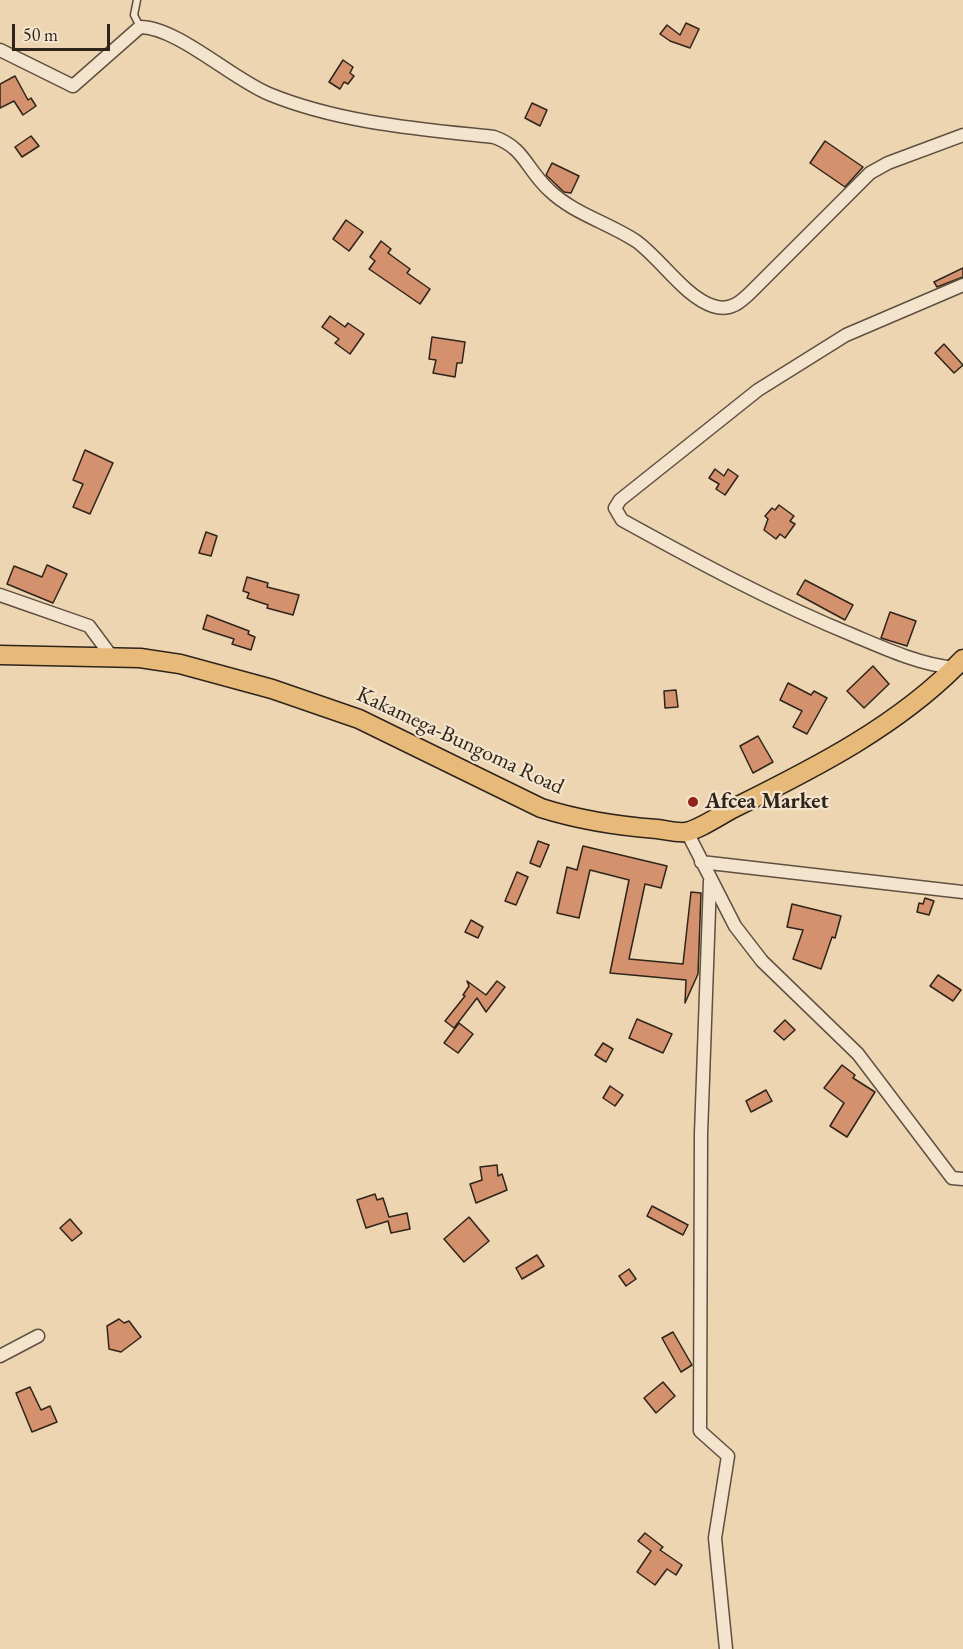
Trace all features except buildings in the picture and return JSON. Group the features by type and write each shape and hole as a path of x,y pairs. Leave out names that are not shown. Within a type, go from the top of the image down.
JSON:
{"main road":[{"name":"Kakamega-Bungoma Road","path":"0,655 112,657 180,664 326,706 359,719 541,807 570,817 621,827 687,832"},
{"path":"687,832 795,778 859,740 903,712 959,664"}],"street":[{"path":"0,50 73,86 140,27 151,27 206,57 245,83 292,102 339,116 494,137 507,141 514,145 531,172 573,210 638,243 701,300 714,307 726,308 737,305 870,173 888,163 963,135"},
{"path":"959,664 930,666 758,593 622,520 615,508 620,500 758,390 846,335 963,285"},
{"path":"0,595 89,626 112,657"},
{"path":"687,832 710,881 735,926 762,961 858,1054 952,1178 963,1179"},
{"path":"701,862 963,892"},
{"path":"710,881 701,1134 700,1431 728,1456 715,1538 726,1649"},
{"path":"0,1356 38,1336"}],"lane":[{"path":"137,0 134,15 140,27"}],"place":[{"name":"Afcea Market","path":"693,802"}]}
